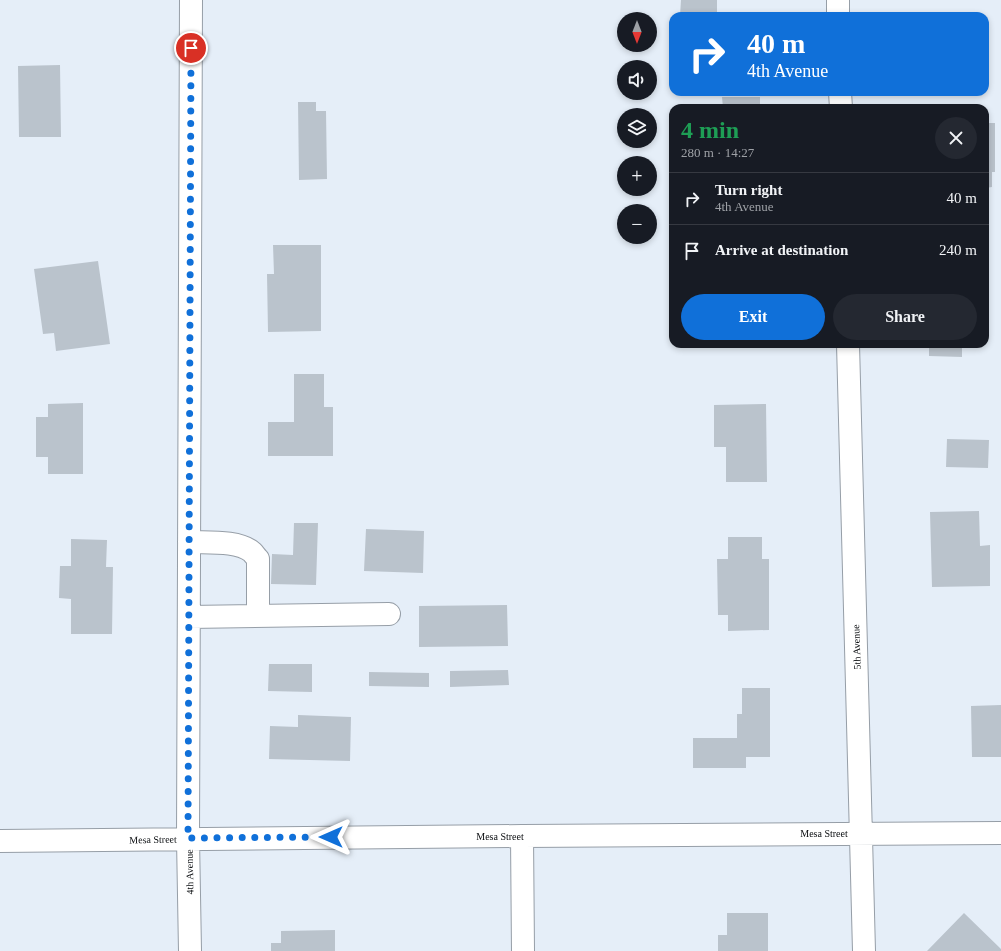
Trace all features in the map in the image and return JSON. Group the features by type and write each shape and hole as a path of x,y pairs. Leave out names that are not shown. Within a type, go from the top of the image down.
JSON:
{"street":[{"name":"4th Avenue","path":"190,951 188,838 191,0"},
{"path":"838,0 838,12"},
{"name":"5th Avenue","path":"848,348 864,951"},
{"path":"189,542 232,545 253,552 258,560 258,616"},
{"path":"189,617 389,614"},
{"name":"Mesa Street","path":"0,841 188,838 1001,833"},
{"path":"522,836 523,951"}],"building":[{"path":"681,0 717,0 717,12 680,12"},
{"path":"60,65 61,137 19,137 18,66"},
{"path":"722,97 760,97 760,104 723,104"},
{"path":"298,102 316,102 316,111 326,111 327,179 299,180"},
{"path":"989,123 995,123 995,172 992,172 992,187 989,187"},
{"path":"273,245 321,245 321,331 268,332 267,274 274,274"},
{"path":"98,261 110,344 56,351 54,333 43,334 34,269"},
{"path":"929,348 962,348 962,357 929,356"},
{"path":"294,374 324,374 324,407 333,407 333,456 268,456 268,422 294,422"},
{"path":"83,403 83,474 48,474 48,457 36,457 36,417 48,417 48,404"},
{"path":"766,404 767,482 726,482 726,447 714,447 714,405"},
{"path":"947,439 989,440 988,468 946,467"},
{"path":"979,511 980,546 990,545 990,586 932,587 930,512"},
{"path":"294,523 318,523 316,585 271,584 272,554 293,555"},
{"path":"366,529 424,531 423,573 364,571"},
{"path":"728,537 762,537 762,559 769,559 769,630 728,631 728,615 718,615 717,559 728,559"},
{"path":"71,539 107,540 106,567 113,567 112,634 71,634 71,599 59,598 60,566 71,566"},
{"path":"507,605 508,646 419,647 419,606"},
{"path":"269,664 312,664 312,692 268,691"},
{"path":"508,670 509,685 450,687 450,671"},
{"path":"369,672 429,673 429,687 369,686"},
{"path":"742,688 770,688 770,757 746,757 746,768 693,768 693,738 737,738 737,714 742,714"},
{"path":"1001,705 1001,757 972,757 971,706"},
{"path":"298,715 351,717 350,761 269,759 270,726 298,727"},
{"path":"727,913 768,913 768,951 718,951 718,935 727,935"},
{"path":"964,913 1001,949 1001,951 927,951"},
{"path":"335,930 335,951 271,951 271,943 281,943 281,931"}],"route":[{"path":"191,48 188,838 331,837"}]}
